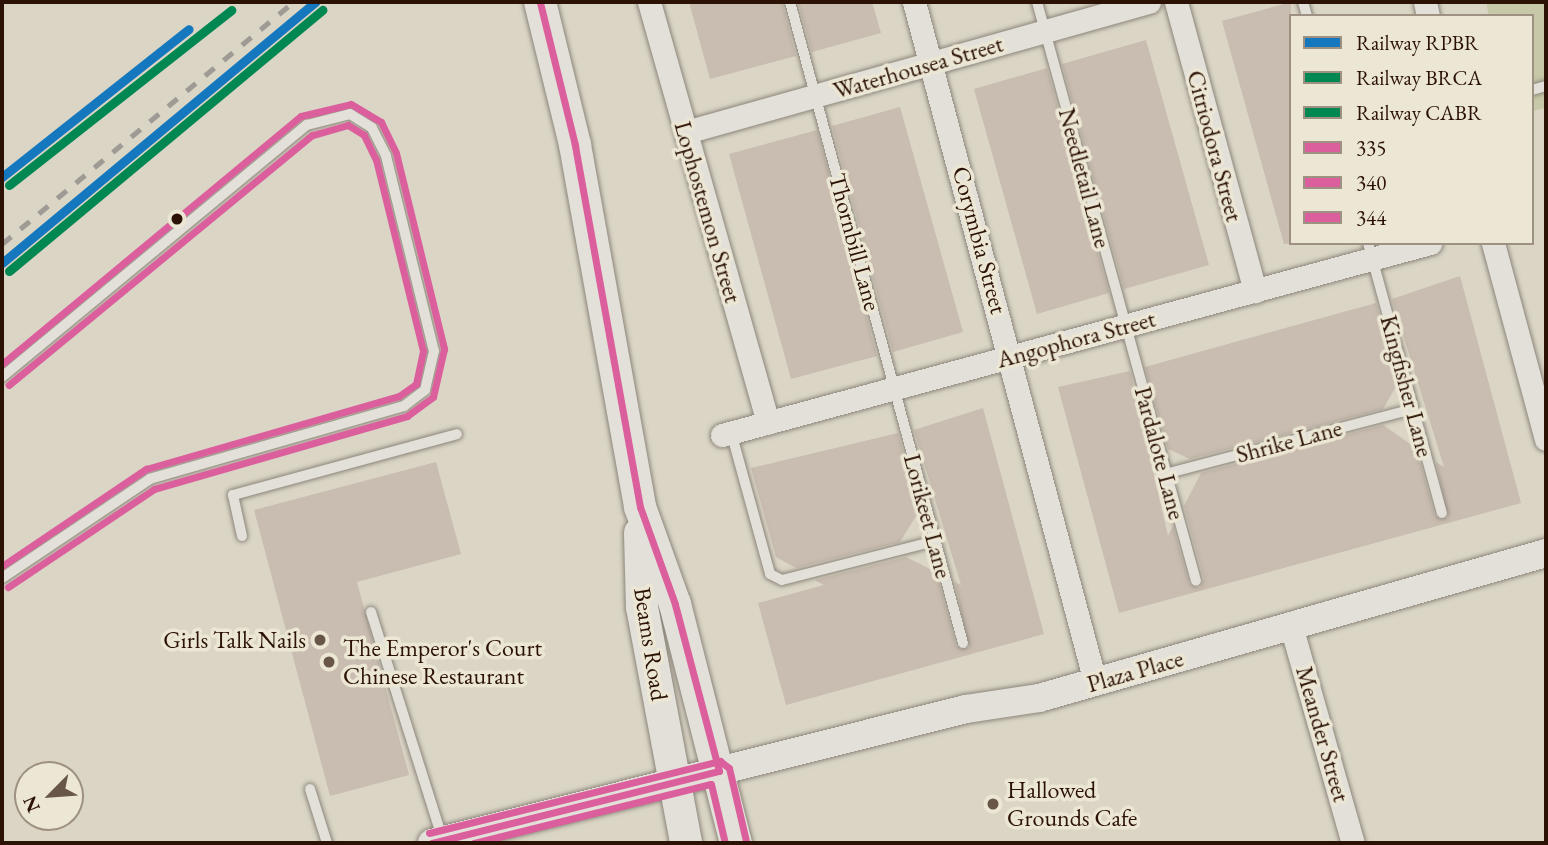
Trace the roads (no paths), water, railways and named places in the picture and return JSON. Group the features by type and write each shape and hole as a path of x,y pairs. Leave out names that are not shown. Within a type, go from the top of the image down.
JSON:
{"main road":[{"name":"Beams Road","path":"540,2 575,145 640,507 642,607 686,843"},
{"name":"Beams Road","path":"640,507 675,604 736,843"}],"street":[{"name":"Lophostemon Street","path":"649,2 768,422"},
{"name":"Corymbia Street","path":"914,2 1012,356 1095,682"},
{"name":"Waterhousea Street","path":"686,132 1149,2"},
{"name":"Citriodora Street","path":"1176,2 1255,291"},
{"name":"Angophora Street","path":"727,433 1255,291 1370,251 1415,245"},
{"path":"1494,245 1546,439"},
{"name":"Plaza Place","path":"719,771 1095,682 1546,553"},
{"name":"Meander Street","path":"1291,626 1353,843"},
{"path":"438,842 719,771"}],"lane":[{"name":"Thornbill Lane","path":"790,2 894,388"},
{"name":"Needletail Lane","path":"1037,2 1124,326"},
{"path":"2,377 307,125 350,114 372,128 386,156 434,351 425,390 404,406 150,479 2,578"},
{"name":"Kingfisher Lane","path":"1370,251 1441,513"},
{"name":"Pardalote Lane","path":"1124,326 1196,581"},
{"name":"Lorikeet Lane","path":"894,388 963,643"},
{"name":"Shrike Lane","path":"1165,474 1413,409"},
{"path":"727,433 770,574 782,580 935,541"},
{"path":"243,536 233,495 457,435"},
{"path":"371,612 438,842"},
{"path":"310,789 327,843"}],"railway":[{"path":"2,244 293,2"}],"rail line":[{"name":"RPBR","path":"2,263 315,2"},
{"name":"CABR","path":"9,185 231,10"},
{"name":"BRCA","path":"9,271 322,10"},
{"name":"RPBR","path":"2,177 189,29"}],"place":[{"name":"Girls Talk Nails","path":"320,640"},
{"name":"The Emperor's Court Chinese Restaurant","path":"329,662"},
{"name":"Hallowed Grounds Cafe","path":"993,804"}]}
